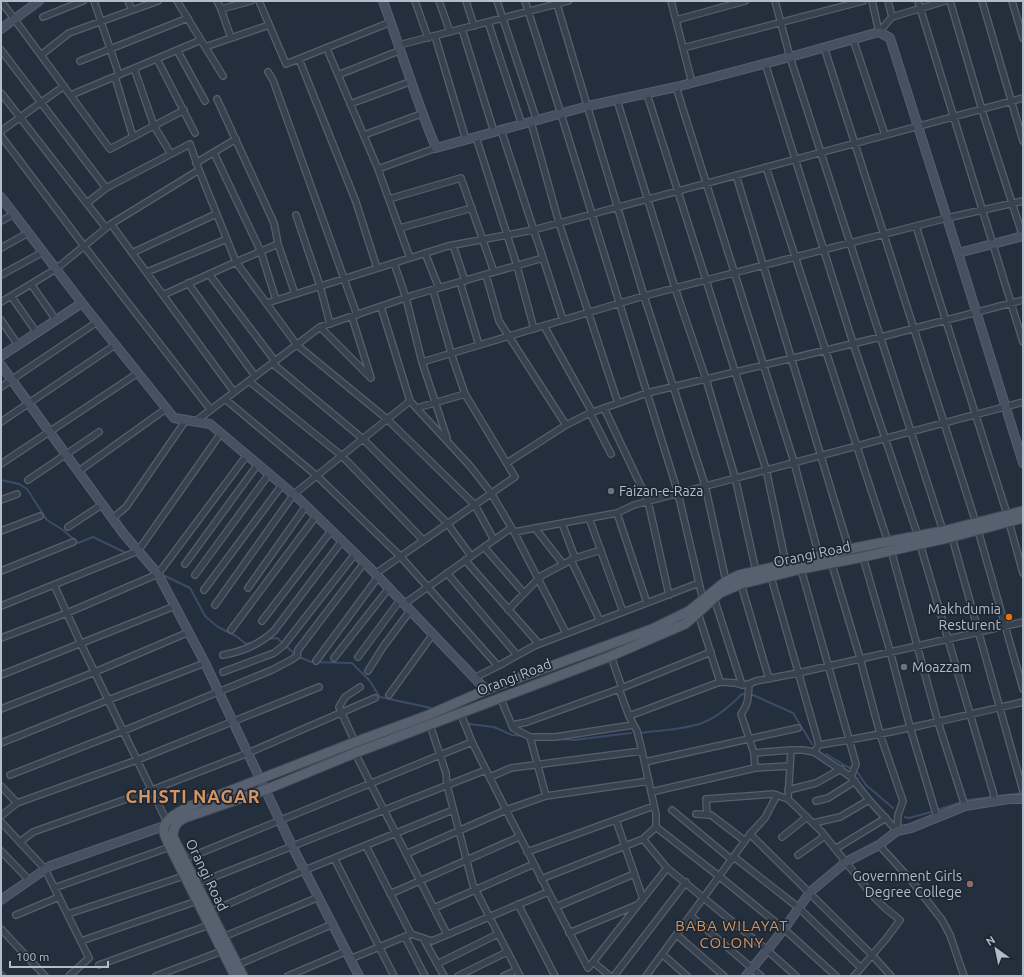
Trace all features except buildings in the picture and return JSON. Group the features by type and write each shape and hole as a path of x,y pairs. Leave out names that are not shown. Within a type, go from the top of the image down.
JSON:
{"main road":[{"name":"Orangi Road","path":"919,540 943,531 977,526 1008,518 1023,511"},
{"name":"Orangi Road","path":"1008,518 1023,518"},
{"name":"Orangi Road","path":"243,976 196,884 170,847 164,832 165,824 174,815 188,807 355,742 460,712 611,656 685,624 725,590 741,584 801,569 830,559 849,549 889,546 919,540 952,537 977,526"},
{"name":"Orangi Road","path":"235,976 184,876 173,836 173,831 179,821 265,790 355,753 428,720 486,690 652,629 689,611 726,581 739,575 819,556 830,559 863,557 889,546"}],"street":[{"path":"1,1 110,149 184,110"},
{"path":"43,17 83,1"},
{"path":"94,1 110,49 133,137"},
{"path":"128,1 132,10"},
{"path":"41,55 69,33 158,1"},
{"path":"177,1 222,76"},
{"path":"217,1 232,38"},
{"path":"221,9 238,3 251,1"},
{"path":"259,1 286,64 391,22"},
{"path":"383,1 412,81 422,114 436,148"},
{"path":"415,1 428,38"},
{"path":"439,1 450,32"},
{"path":"466,1 474,26"},
{"path":"497,1 534,121 559,223 618,403"},
{"path":"525,1 678,493 702,600"},
{"path":"338,75 400,48 428,38 568,1"},
{"path":"671,1 692,83"},
{"path":"676,20 745,1"},
{"path":"775,1 790,57 822,152 943,531"},
{"path":"683,48 863,1"},
{"path":"872,1 878,32"},
{"path":"888,1 892,17"},
{"path":"918,1 1023,342"},
{"path":"378,169 436,148 588,106 692,83 878,32 892,17 945,1"},
{"path":"950,1 982,110 1023,236 958,253"},
{"path":"982,1 1023,141"},
{"path":"1012,1 1021,26 1023,38"},
{"path":"1,28 35,2"},
{"path":"556,3 644,296 705,485 726,581"},
{"path":"80,61 188,18"},
{"path":"488,22 522,125"},
{"path":"205,47 269,25"},
{"path":"462,29 497,131 534,230 563,320"},
{"path":"878,32 890,38 1023,463"},
{"path":"435,36 466,140"},
{"path":"853,39 885,136"},
{"path":"71,95 201,40"},
{"path":"824,47 977,526 1023,689"},
{"path":"327,48 378,169 410,258"},
{"path":"1,50 106,188"},
{"path":"177,50 205,101"},
{"path":"157,59 195,133"},
{"path":"299,59 356,202 377,268"},
{"path":"765,63 853,343 919,540 994,797"},
{"path":"134,68 154,126 171,154"},
{"path":"268,72 273,80 345,278 371,378 320,327"},
{"path":"350,104 412,81"},
{"path":"1,131 64,86"},
{"path":"676,87 794,462 819,556"},
{"path":"1,93 106,228"},
{"path":"647,94 766,469 786,564"},
{"path":"267,303 453,245 534,230 1023,98"},
{"path":"217,99 274,223 278,244 295,294"},
{"path":"617,100 675,288 706,379 735,477 756,571"},
{"path":"364,135 422,114"},
{"path":"1,136 210,409"},
{"path":"476,137 517,266 534,328"},
{"path":"196,163 236,140"},
{"path":"87,203 106,188 190,144 196,163 236,262 297,344 387,419 475,504 494,540"},
{"path":"214,153 260,252 276,300"},
{"path":"766,167 889,546 938,722 965,805"},
{"path":"1,302 56,269 111,224 199,170"},
{"path":"736,175 849,549"},
{"path":"389,199 461,178 494,272"},
{"path":"1,198 82,303 174,418 210,424 294,494 377,575 486,690"},
{"path":"422,362 644,296 851,244 947,218 1023,201"},
{"path":"400,228 472,208"},
{"path":"1,221 14,214"},
{"path":"132,253 216,214"},
{"path":"296,215 320,286 330,324"},
{"path":"111,224 234,392"},
{"path":"916,226 1008,518 1023,572"},
{"path":"1,248 28,233"},
{"path":"146,272 226,239"},
{"path":"163,295 278,244"},
{"path":"453,245 479,345"},
{"path":"1,275 43,252"},
{"path":"316,661 377,575 400,556 515,477 465,394 451,353 436,289 425,253"},
{"path":"196,421 320,327 406,298 543,258"},
{"path":"394,263 406,298 422,362 448,442"},
{"path":"209,274 274,362 363,439 447,523 470,556"},
{"path":"486,274 499,322 566,425"},
{"path":"188,283 255,376"},
{"path":"31,284 56,320"},
{"path":"11,296 37,333"},
{"path":"507,463 566,425 591,413 618,403 674,387 881,337 1023,300"},
{"path":"1,356 82,303"},
{"path":"381,307 410,401 470,466 491,493 566,633"},
{"path":"1,320 18,345"},
{"path":"1,387 97,322"},
{"path":"544,326 591,413 611,454"},
{"path":"1,422 115,344"},
{"path":"1,365 113,518 158,574 206,664 292,846 359,976"},
{"path":"1,464 138,373"},
{"path":"249,381 342,456 423,540"},
{"path":"417,408 465,394"},
{"path":"225,399 317,476 400,556 498,666"},
{"path":"215,604 294,494 410,401"},
{"path":"358,657 402,602 428,587 470,556 512,530 535,528 617,513 634,505 705,485 1023,402"},
{"path":"79,471 167,408"},
{"path":"604,408 648,501 669,594"},
{"path":"113,518 126,507 186,420"},
{"path":"28,480 99,432"},
{"path":"1,606 138,551 221,433"},
{"path":"1,638 67,614 158,574 246,455"},
{"path":"185,564 258,464"},
{"path":"196,575 269,474"},
{"path":"204,590 282,485"},
{"path":"1,500 17,494"},
{"path":"68,527 103,504"},
{"path":"248,588 306,506"},
{"path":"617,513 647,603"},
{"path":"1,531 40,516"},
{"path":"231,630 316,516"},
{"path":"589,518 623,612"},
{"path":"562,523 573,559 600,620"},
{"path":"535,528 563,564"},
{"path":"262,621 331,530"},
{"path":"952,537 1023,790"},
{"path":"223,656 256,644 266,639 274,632 342,541"},
{"path":"1,571 73,542"},
{"path":"484,547 524,593"},
{"path":"508,610 541,576 573,559 601,550"},
{"path":"223,672 274,653 284,645 355,554"},
{"path":"863,557 910,727 936,812"},
{"path":"830,559 860,658 880,734 903,801 898,815 897,832"},
{"path":"465,560 539,644"},
{"path":"10,774 123,731 219,692 272,670 297,656 298,650 364,563"},
{"path":"801,569 856,764 853,777 828,798 816,801"},
{"path":"447,573 517,655"},
{"path":"771,577 819,745"},
{"path":"474,678 539,644 699,583"},
{"path":"741,584 768,679"},
{"path":"54,585 94,672 152,790 165,824"},
{"path":"334,658 389,588"},
{"path":"714,598 742,685"},
{"path":"1,675 175,606"},
{"path":"368,671 383,647 410,611"},
{"path":"698,614 720,682"},
{"path":"748,687 756,681 798,673 1023,622"},
{"path":"1,709 189,632"},
{"path":"389,695 433,634"},
{"path":"512,725 527,722 621,688 711,652"},
{"path":"611,656 645,762 654,806 656,827 784,928 836,976"},
{"path":"1,743 108,700 206,664"},
{"path":"629,716 720,682 735,683 748,687"},
{"path":"1,816 17,803 137,760 319,687"},
{"path":"355,742 339,707 345,697 360,687"},
{"path":"748,687 748,700 741,714 754,753 755,768"},
{"path":"500,697 513,728 530,737 555,737 633,725"},
{"path":"20,842 33,832 152,790 248,753 376,698"},
{"path":"814,752 819,745 938,722 1023,702"},
{"path":"460,712 472,742 588,968 667,868"},
{"path":"428,720 446,773 447,785 458,831 475,890 518,973 504,976"},
{"path":"645,762 798,728"},
{"path":"530,737 546,796"},
{"path":"180,861 472,742"},
{"path":"754,753 791,750 814,752 853,777 869,800 897,832"},
{"path":"788,799 791,750"},
{"path":"490,777 511,768 642,751"},
{"path":"355,753 447,934"},
{"path":"651,792 755,768 790,766"},
{"path":"196,884 486,770"},
{"path":"788,790 816,783 841,770"},
{"path":"406,854 506,810 546,796 649,781"},
{"path":"1,786 17,803"},
{"path":"707,815 706,799 773,794 788,799 825,836 872,895 900,920 886,939 854,976"},
{"path":"648,975 750,834 765,818 777,795"},
{"path":"746,976 810,892 846,862 879,845 897,832 911,828 936,812 994,797 1023,799"},
{"path":"813,824 840,817 869,800"},
{"path":"528,852 654,806"},
{"path":"210,912 305,870 453,810"},
{"path":"672,810 798,908 861,968"},
{"path":"696,814 711,815 745,841"},
{"path":"782,837 807,817"},
{"path":"835,849 886,818"},
{"path":"616,820 634,874 641,902"},
{"path":"1,822 46,869 89,958 69,976"},
{"name":"Orangi Road","path":"1,900 50,866 165,824"},
{"path":"541,879 643,839 656,827"},
{"path":"750,834 810,892 891,976"},
{"path":"798,855 825,836"},
{"path":"390,894 520,837"},
{"path":"643,839 667,868 686,882 796,976"},
{"path":"879,845 911,880 942,920 950,935 964,976"},
{"path":"366,846 411,934 432,941 548,892"},
{"path":"54,888 170,847"},
{"path":"1,851 30,880"},
{"path":"334,858 394,976"},
{"path":"434,908 534,864"},
{"path":"556,907 634,874"},
{"path":"68,914 184,876"},
{"path":"614,976 686,882"},
{"path":"223,938 319,897"},
{"path":"16,915 59,898"},
{"path":"81,941 197,900"},
{"path":"570,933 641,902"},
{"path":"518,904 554,976"},
{"path":"691,916 761,976"},
{"path":"99,965 209,924"},
{"path":"237,965 332,924"},
{"path":"1,929 45,976"},
{"path":"288,976 348,955 379,947 411,934"},
{"path":"437,964 498,934"},
{"path":"677,935 724,976"},
{"path":"405,937 425,976"},
{"path":"423,938 444,976"},
{"path":"156,976 222,951"},
{"path":"458,976 507,952"},
{"path":"662,954 687,976"},
{"path":"593,962 610,976"}],"waterway":[{"path":"1,480 19,484 27,489 47,520 63,530 78,543 93,537 126,553"},
{"path":"165,576 190,588 205,616 218,627 236,636 246,644 255,642"},
{"path":"267,639 277,638 297,656 311,662 352,663 369,680 380,697 431,708"},
{"path":"641,733 680,728 702,723 718,714 742,694 753,695 793,713 812,744"},
{"path":"469,724 494,727 512,735 524,736"},
{"path":"558,739 574,740 631,733"},
{"path":"826,754 858,773 866,785 893,808"},
{"path":"905,817 909,818 968,800 1022,793"}],"place":[{"name":"Faizan-e-Raza","path":"611,491"},
{"name":"Makhdumia Resturent","path":"1009,617"},
{"name":"Moazzam","path":"904,667"},
{"name":"Government Girls Degree College","path":"970,884"}],"district":[{"name":"CHISTI NAGAR","path":"193,797"},
{"name":"BABA WILAYAT COLONY","path":"732,934"}]}
